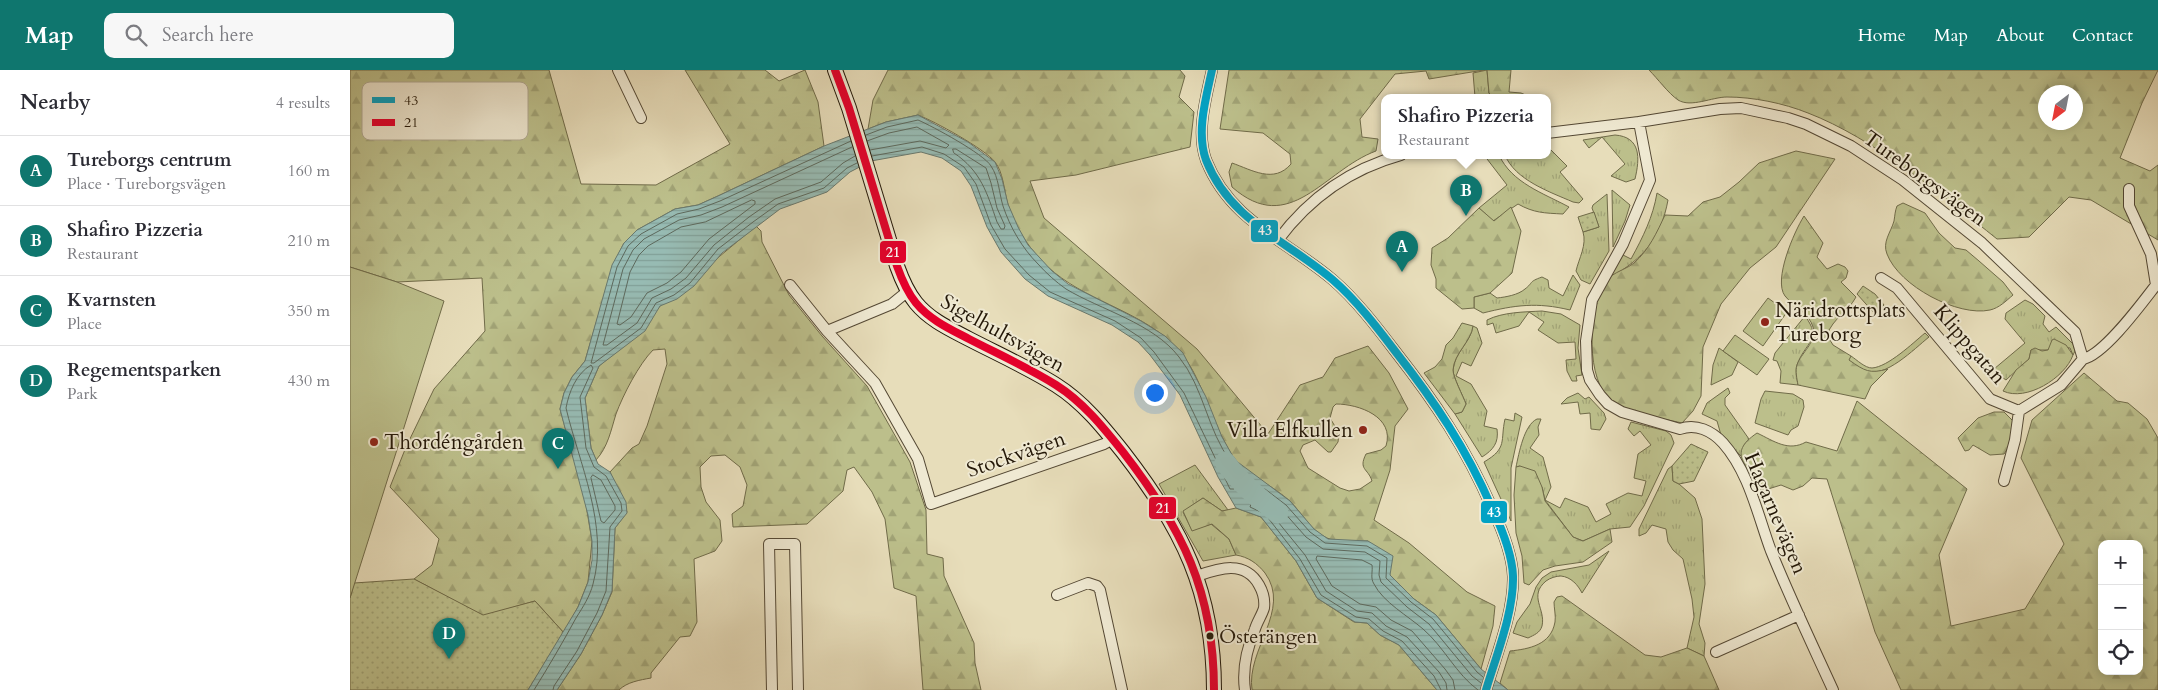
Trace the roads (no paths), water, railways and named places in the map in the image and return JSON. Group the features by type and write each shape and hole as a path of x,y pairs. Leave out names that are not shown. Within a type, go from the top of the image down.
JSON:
{"street":[{"path":"618,70 642,118"},
{"name":"Sigelhultsvägen","path":"835,70 849,108 897,266 908,291 926,314 937,322 1062,389 1091,414 1113,439 1175,526 1197,576 1211,636 1214,690"},
{"path":"1212,70 1202,121 1206,158 1214,177 1228,199 1244,217 1334,281 1357,304 1424,388 1454,432 1496,517 1511,562 1513,590 1486,690"},
{"name":"Tureborgsvägen","path":"1551,133 1639,122 1720,109 1741,108 1788,118 1832,136 1903,180 1982,243 2075,332 2083,359"},
{"name":"Hagarnevägen","path":"1639,122 1650,180 1627,236 1592,300 1586,341 1586,360 1590,380 1604,399 1622,412 1680,429 1689,426 1701,427 1723,443 1743,473 1772,551 1832,690"},
{"path":"1278,240 1296,217 1318,196 1354,172 1387,159"},
{"path":"2004,481 2015,440 2019,411 2060,384 2083,359 2092,357 2103,347 2156,285 2150,254 2129,206 2128,189"},
{"name":"Klippgatan","path":"1881,278 1897,288 1990,399 2019,411"},
{"path":"790,285 827,331 892,304 908,291"},
{"name":"Stockvägen","path":"827,331 875,383 918,459 932,504 1104,444 1113,439"},
{"path":"772,690 769,544 796,544 798,690"},
{"path":"1197,576 1223,568 1236,568 1251,574 1262,590 1264,608 1245,660 1245,690"},
{"path":"1057,595 1088,583 1097,586 1100,590 1122,690"},
{"path":"1716,652 1800,615"}],"water":[{"path":"918,115 968,142 995,162 1002,179 1008,204 1018,227 1028,245 1052,271 1068,284 1141,321 1165,336 1183,353 1206,397 1222,437 1235,460 1290,501 1314,529 1328,539 1368,541 1393,556 1390,575 1414,599 1436,615 1481,669 1508,690 1437,690 1399,645 1380,635 1367,623 1355,622 1317,598 1296,561 1261,517 1236,508 1218,477 1180,395 1150,355 1138,342 1112,325 1048,296 1025,279 1001,252 987,227 971,186 961,171 942,158 921,152 871,161 850,172 827,192 780,209 722,253 694,286 677,299 660,306 645,331 599,366 585,398 591,448 598,464 610,472 626,502 627,513 615,528 612,591 602,615 581,654 557,690 528,690 578,607 588,582 592,560 592,541 588,515 560,409 564,393 572,377 585,361 612,265 624,243 637,230 675,209 698,205 824,146 886,122"}],"waterway":[{"path":"1225,462 1250,490 1278,513"}],"place":[{"name":"Shafiro Pizzeria","path":"1466,216"},
{"name":"Tureborgs centrum","path":"1402,272"},
{"name":"Näridrottsplats Tureborg","path":"1765,322"},
{"name":"Villa Elfkullen","path":"1363,430"},
{"name":"Thordéngården","path":"374,442"},
{"name":"Kvarnsten","path":"558,469"},
{"name":"Österängen","path":"1210,636"},
{"name":"Regementsparken","path":"449,659"}]}
